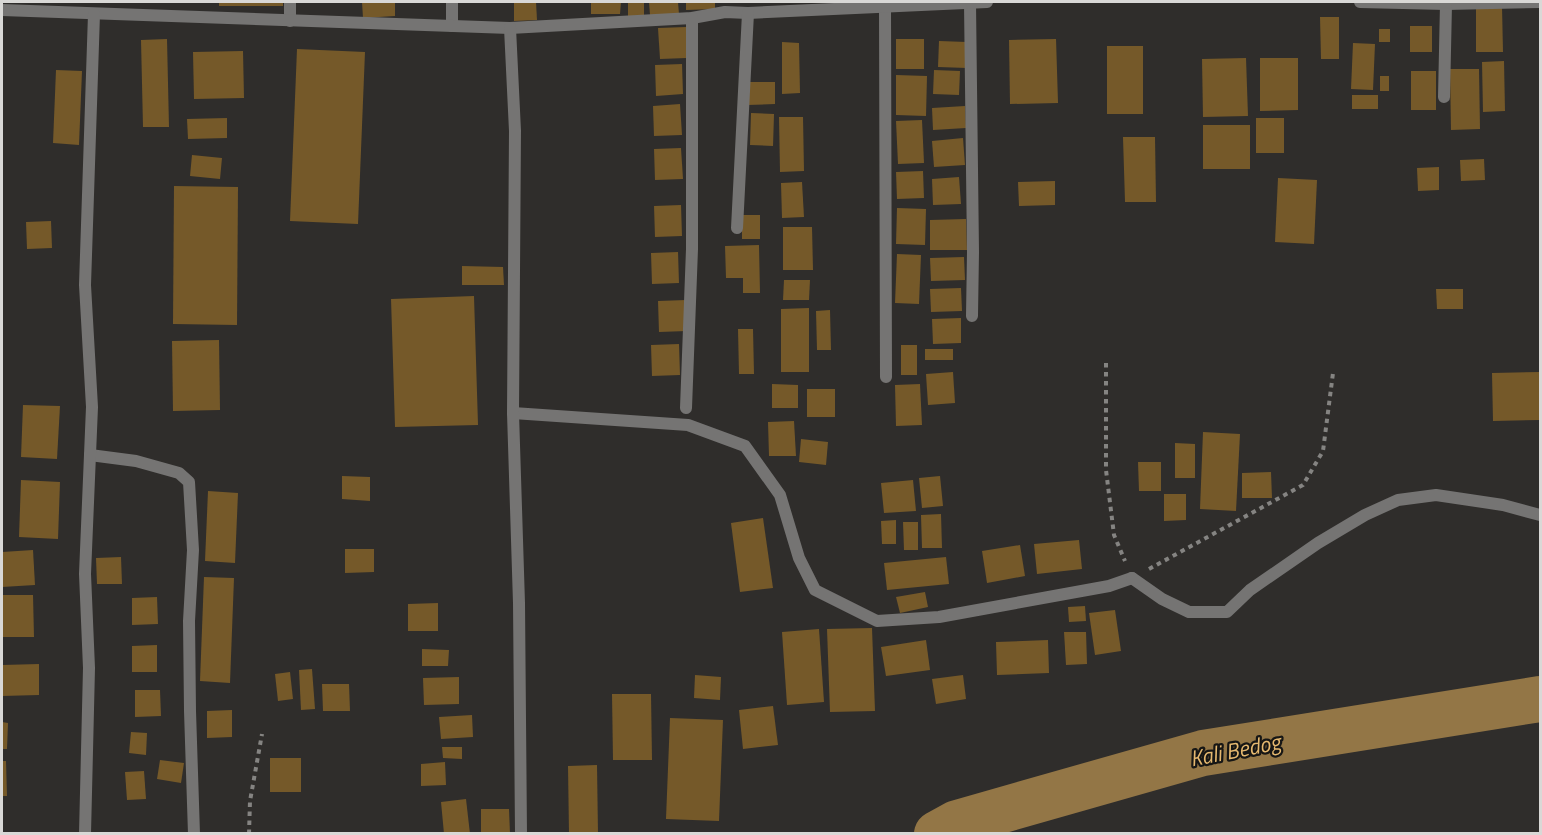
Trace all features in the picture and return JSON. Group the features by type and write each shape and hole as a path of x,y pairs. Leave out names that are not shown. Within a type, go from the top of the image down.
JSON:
{"street":[{"path":"290,2 290,21"},
{"path":"452,2 453,26"},
{"path":"2,10 88,9 290,21 510,28 692,18 726,7 748,13 987,2"},
{"path":"1360,2 1446,4 1540,2"},
{"path":"970,3 974,252 972,316"},
{"path":"1444,97 1446,4"},
{"path":"885,7 886,376"},
{"path":"85,834 89,669 86,574 92,407 85,285 88,9"},
{"path":"737,228 748,13"},
{"path":"686,408 692,249 692,18"},
{"path":"510,28 514,131 513,413 519,603 521,834"},
{"path":"513,413 688,425 746,446 780,495 799,558 815,590 877,621 939,617 1109,586 1132,578 1162,599 1189,612 1227,612 1250,590 1318,543 1365,515 1398,500 1436,495 1503,505 1540,515"},
{"path":"90,455 136,461 179,473 189,482 193,550 189,621 194,834"}],"path":[{"path":"1106,363 1106,470 1114,535 1132,578 1303,486 1323,451 1333,373"},
{"path":"249,834 250,801 262,734"}],"building":[{"path":"219,2 283,2 283,6 219,6"},
{"path":"362,2 395,2 395,16 363,18"},
{"path":"514,2 536,2 537,20 514,21"},
{"path":"591,2 621,2 620,14 591,14"},
{"path":"628,2 644,2 644,16 628,16"},
{"path":"649,2 678,2 679,14 650,15"},
{"path":"686,2 715,2 715,9 686,10"},
{"path":"1502,6 1503,52 1476,52 1476,7"},
{"path":"1320,17 1339,17 1339,59 1321,59"},
{"path":"1410,26 1432,26 1432,52 1410,52"},
{"path":"686,27 687,58 660,59 658,28"},
{"path":"1379,29 1390,29 1390,42 1379,42"},
{"path":"167,39 169,127 143,127 141,40"},
{"path":"896,39 924,39 924,69 896,69"},
{"path":"1056,39 1058,103 1010,104 1009,40"},
{"path":"939,41 967,42 967,68 938,67"},
{"path":"782,42 799,43 800,93 782,94"},
{"path":"1353,43 1375,44 1373,90 1351,89"},
{"path":"1107,46 1143,46 1143,114 1107,114"},
{"path":"297,49 365,52 358,224 290,221"},
{"path":"243,51 244,98 194,99 193,52"},
{"path":"1246,58 1248,116 1203,117 1202,59"},
{"path":"1260,58 1298,58 1298,110 1260,111"},
{"path":"1504,61 1505,111 1483,112 1482,62"},
{"path":"682,64 683,94 656,96 655,65"},
{"path":"1450,69 1479,69 1480,129 1451,130"},
{"path":"56,70 82,71 79,145 53,143"},
{"path":"934,70 960,71 959,95 933,94"},
{"path":"1411,71 1436,71 1436,110 1411,110"},
{"path":"896,75 927,76 926,116 896,115"},
{"path":"1380,76 1389,76 1389,91 1380,91"},
{"path":"747,82 775,82 775,104 747,105"},
{"path":"1352,95 1378,95 1378,109 1352,109"},
{"path":"680,104 682,135 654,136 653,106"},
{"path":"965,106 966,128 933,130 932,108"},
{"path":"751,113 774,114 773,146 750,145"},
{"path":"779,117 803,117 804,171 780,172"},
{"path":"227,118 227,138 188,139 187,119"},
{"path":"1256,118 1284,118 1284,153 1256,153"},
{"path":"922,120 924,163 898,164 896,121"},
{"path":"1203,125 1250,125 1250,169 1203,169"},
{"path":"1123,137 1155,137 1156,202 1125,202"},
{"path":"963,138 965,165 934,167 932,141"},
{"path":"681,148 683,179 655,180 654,149"},
{"path":"192,155 222,158 220,179 190,176"},
{"path":"1484,159 1485,180 1461,181 1460,160"},
{"path":"1439,167 1439,190 1418,191 1417,168"},
{"path":"923,171 924,198 897,199 896,172"},
{"path":"959,177 961,204 933,205 932,179"},
{"path":"1278,178 1317,180 1314,244 1275,242"},
{"path":"1055,181 1055,205 1019,206 1018,182"},
{"path":"802,182 804,217 782,218 781,183"},
{"path":"174,186 238,187 237,325 173,324"},
{"path":"681,205 682,236 655,237 654,206"},
{"path":"897,208 926,209 925,245 896,244"},
{"path":"742,215 760,215 760,239 742,239"},
{"path":"966,219 967,250 930,250 930,220"},
{"path":"51,221 52,248 27,249 26,222"},
{"path":"783,227 812,227 813,270 783,270"},
{"path":"759,245 760,293 743,293 743,278 726,278 725,246"},
{"path":"678,252 679,283 652,284 651,253"},
{"path":"897,254 921,255 919,304 895,303"},
{"path":"964,257 965,280 931,281 930,258"},
{"path":"462,266 503,267 504,285 462,285"},
{"path":"784,280 810,280 809,300 783,300"},
{"path":"961,288 962,311 931,312 930,289"},
{"path":"1436,289 1463,289 1463,309 1437,309"},
{"path":"474,296 478,425 395,427 391,299"},
{"path":"686,300 687,331 659,332 658,301"},
{"path":"809,308 809,372 781,372 781,309"},
{"path":"830,310 831,350 817,350 816,311"},
{"path":"961,318 961,343 933,344 932,319"},
{"path":"738,329 753,329 754,374 739,374"},
{"path":"219,340 220,410 173,411 172,341"},
{"path":"679,344 680,375 652,376 651,345"},
{"path":"901,345 917,345 917,375 901,375"},
{"path":"925,349 953,349 953,360 925,360"},
{"path":"953,372 955,403 928,405 926,374"},
{"path":"1540,372 1540,420 1493,421 1492,373"},
{"path":"772,384 798,385 798,408 772,408"},
{"path":"920,384 922,425 896,426 895,385"},
{"path":"807,389 835,389 835,417 807,417"},
{"path":"23,405 60,406 57,459 21,457"},
{"path":"794,421 796,456 769,456 768,422"},
{"path":"1203,432 1240,434 1236,511 1200,509"},
{"path":"801,439 828,442 826,465 799,462"},
{"path":"1175,443 1195,444 1195,478 1175,478"},
{"path":"1138,462 1161,462 1161,491 1139,491"},
{"path":"1271,472 1272,498 1242,498 1242,473"},
{"path":"342,476 370,477 370,501 342,499"},
{"path":"940,476 943,506 922,508 919,478"},
{"path":"21,480 60,482 58,539 19,537"},
{"path":"913,480 916,511 884,513 881,483"},
{"path":"208,491 238,493 235,563 205,561"},
{"path":"1164,494 1186,494 1186,520 1164,521"},
{"path":"941,514 942,548 922,548 921,515"},
{"path":"763,518 773,588 740,592 731,523"},
{"path":"896,520 896,544 882,544 881,521"},
{"path":"903,522 918,522 918,550 904,550"},
{"path":"1079,540 1082,569 1037,574 1034,544"},
{"path":"1020,545 1025,576 987,583 982,551"},
{"path":"345,549 374,549 374,572 345,573"},
{"path":"33,550 35,585 2,587 2,552"},
{"path":"121,557 122,584 97,584 96,558"},
{"path":"946,557 949,584 887,590 884,563"},
{"path":"204,577 234,578 230,683 200,681"},
{"path":"925,592 928,607 900,613 896,597"},
{"path":"2,595 33,595 34,637 2,637"},
{"path":"157,597 158,624 132,625 132,598"},
{"path":"438,603 438,631 408,631 408,604"},
{"path":"1085,606 1086,621 1069,622 1068,607"},
{"path":"1115,610 1121,651 1095,655 1089,613"},
{"path":"872,628 875,711 830,712 827,629"},
{"path":"819,629 824,702 787,705 782,632"},
{"path":"1064,632 1086,632 1087,664 1066,665"},
{"path":"926,640 930,670 886,676 881,647"},
{"path":"1048,640 1049,673 997,675 996,642"},
{"path":"157,645 157,672 132,672 132,646"},
{"path":"422,649 449,650 448,666 422,666"},
{"path":"39,664 39,695 2,696 2,665"},
{"path":"312,669 315,709 301,710 299,670"},
{"path":"290,672 293,699 278,701 275,674"},
{"path":"695,675 721,677 720,700 694,698"},
{"path":"963,675 966,699 936,704 932,679"},
{"path":"459,677 459,704 424,705 423,678"},
{"path":"322,684 349,684 350,711 323,711"},
{"path":"135,690 160,690 161,716 135,717"},
{"path":"612,694 651,694 652,760 613,760"},
{"path":"773,706 778,745 743,749 739,710"},
{"path":"232,710 232,737 207,738 207,711"},
{"path":"472,715 473,737 441,739 439,717"},
{"path":"670,718 723,720 719,821 666,819"},
{"path":"2,722 8,723 7,749 2,749"},
{"path":"131,732 147,733 146,755 129,753"},
{"path":"442,747 462,747 462,759 443,758"},
{"path":"270,758 301,758 301,792 270,792"},
{"path":"160,760 184,763 181,783 157,779"},
{"path":"2,761 6,761 7,796 2,796"},
{"path":"445,762 446,785 421,786 421,764"},
{"path":"597,765 598,834 569,834 568,766"},
{"path":"144,771 146,799 127,800 125,772"},
{"path":"466,799 470,834 444,834 441,802"},
{"path":"481,809 509,809 510,834 481,834"}],"waterway":[{"name":"Kali Bedog","path":"937,834 957,823 1203,753 1540,699"}]}
